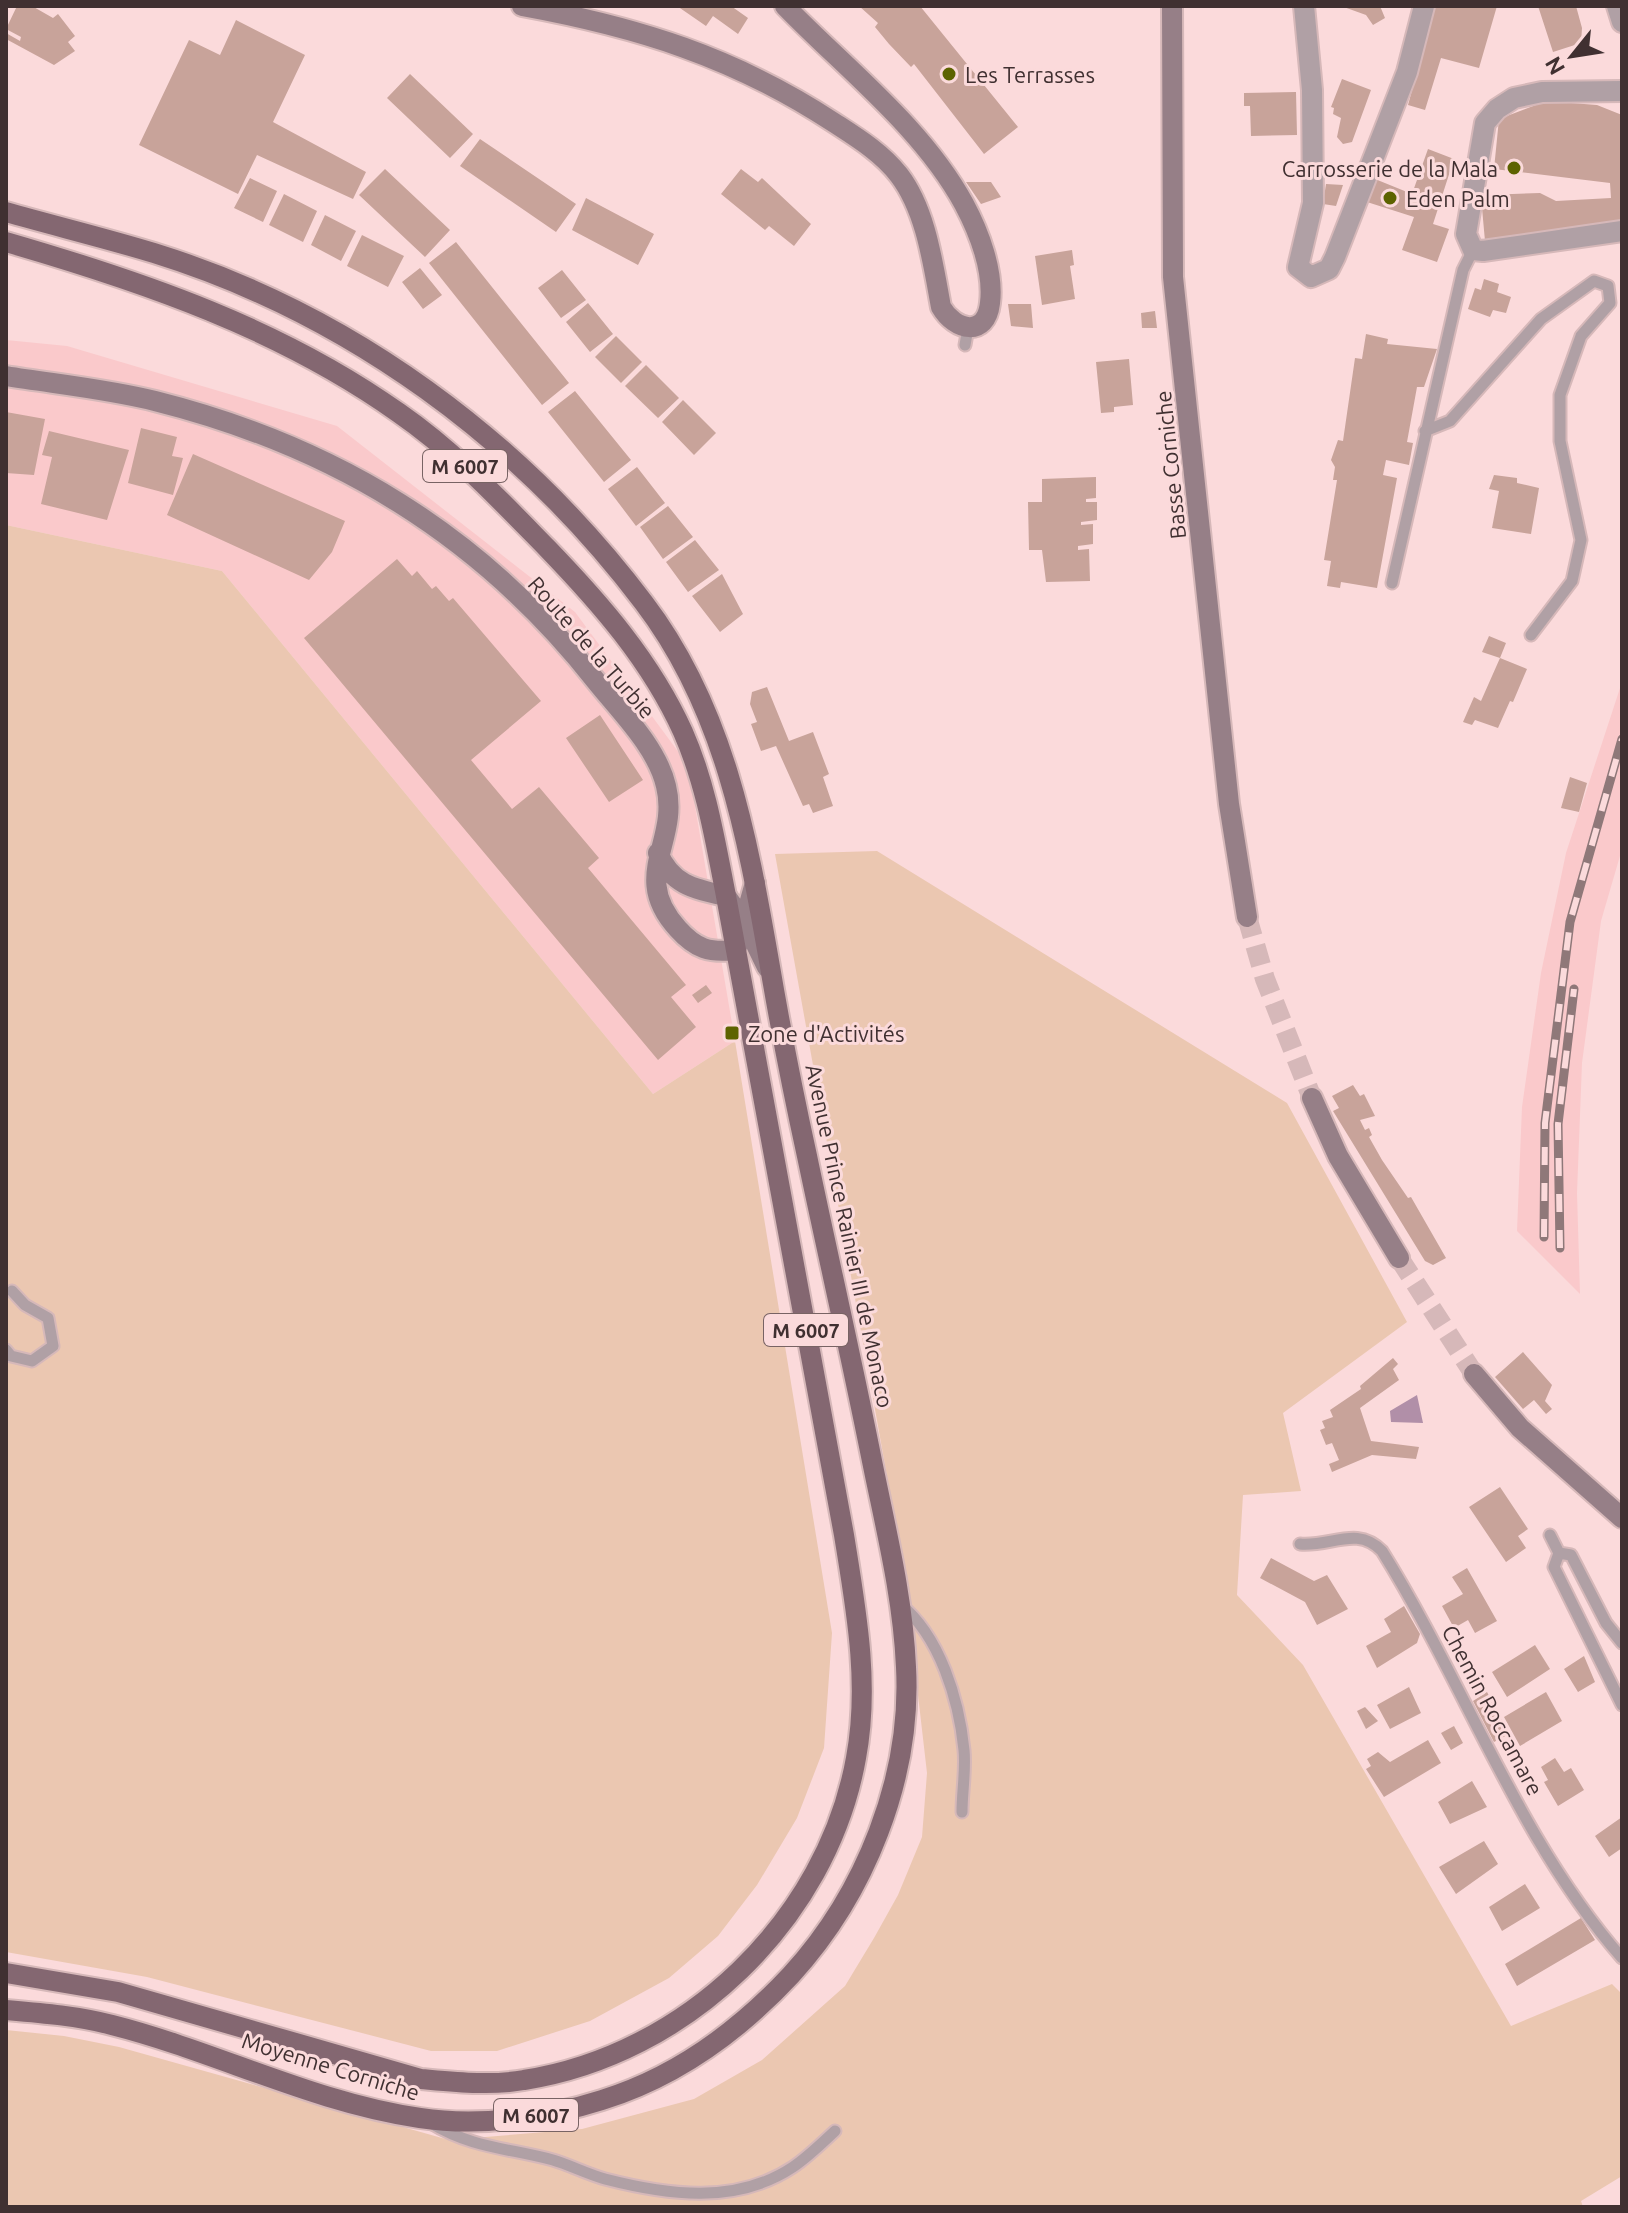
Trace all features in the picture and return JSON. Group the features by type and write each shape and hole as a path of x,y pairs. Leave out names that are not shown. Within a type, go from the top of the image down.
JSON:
{"main road":[{"name":"Avenue Prince Rainier III de Monaco","path":"6,212 158,254 298,312 415,381 475,422 587,534 622,574 670,641 693,681 725,758 755,883 771,975 900,1604 907,1678 899,1756"},
{"name":"M 6007","path":"6,242 107,271 218,313 334,370 400,413 450,452 563,564 621,629 669,702 694,759 709,807 736,950"},
{"name":"Moyenne Corniche","path":"6,1973 118,1992 372,2068 421,2079 471,2083 522,2081 574,2069 619,2053 704,2002 749,1963 778,1929 808,1886 848,1799 862,1711 857,1615 844,1535 736,950"},
{"name":"Moyenne Corniche","path":"6,2010 110,2024 327,2095 423,2119 488,2120 592,2103 637,2088 686,2064 730,2033 810,1954 841,1910 867,1862 885,1816 899,1756"}],"street":[{"path":"522,6 627,28 702,51 798,99 857,137 881,155 914,199 941,307 966,336 988,315 991,302 985,259 963,204 918,141 785,6"},
{"name":"Basse Corniche","path":"1172,6 1173,277 1229,804 1247,917"},
{"path":"1304,6 1312,90 1313,203 1298,267 1311,277 1329,269 1335,257 1407,72 1424,6"},
{"path":"1617,6 1622,22"},
{"path":"1622,91 1542,92 1514,98 1497,109 1485,123 1466,234 1473,250 1622,231"},
{"name":"Route de la Turbie","path":"6,376 153,400 244,427 299,448 366,480 460,544 537,613 594,678 655,759 666,786 668,818 658,853 655,889 668,919 698,948 711,952 736,950"},
{"path":"658,853 665,868 685,886 726,896 746,924 771,975"},
{"path":"736,950 746,924 755,883"},
{"path":"1312,1098 1338,1156 1399,1258"},
{"path":"1474,1374 1520,1428 1622,1518"}],"lane":[{"path":"1392,583 1463,270 1473,250"},
{"path":"1425,431 1450,421 1541,319 1594,281 1608,286 1610,303 1581,336 1560,395 1560,441 1581,540 1572,581 1531,635"},
{"path":"6,1350 11,1356 32,1361 53,1346 48,1318 25,1305 12,1291"},
{"path":"1550,1535 1559,1553 1554,1567 1622,1705"},
{"name":"Chemin Roccamare","path":"1300,1544 1360,1537 1372,1540 1382,1551 1404,1585 1464,1706 1554,1862 1602,1935 1622,1958"},
{"path":"1559,1553 1571,1555 1577,1563 1593,1601 1622,1643"},
{"path":"900,1604 914,1615 929,1636 954,1702 964,1750 962,1812"},
{"path":"423,2119 452,2136 491,2149 552,2160 602,2178 668,2193 741,2192 793,2167 835,2131"}],"shaded area":[{"path":"6,340 67,346 337,426 575,612 688,765 735,1041 653,1094 222,571 6,525"},
{"path":"6,525 222,571 653,1094 735,1041 832,1633 824,1748 797,1818 757,1885 718,1936 669,1978 590,2021 497,2051 431,2051 147,1977 6,1952"},
{"path":"1622,682 1622,849 1601,921 1582,1063 1577,1193 1580,1294 1517,1231 1522,1107 1541,973 1566,853"},
{"path":"877,851 1287,1103 1407,1322 1283,1413 1301,1491 1243,1495 1237,1595 1303,1665 1511,2026 1612,1984 1622,1994 1622,2176 1581,2201 1583,2207 6,2207 6,2030 64,2036 119,2047 449,2140 582,2129 694,2099 762,2060 845,1986 898,1895 922,1837 927,1773 903,1565 775,854"},
{"path":"1417,1395 1423,1423 1391,1422 1390,1411"}],"building":[{"path":"17,6 32,6 53,18 58,14 75,36 68,42 75,51 54,65 6,39 6,33 20,41 21,37 6,29"},
{"path":"677,6 731,6 748,18 738,34 713,16 706,26"},
{"name":"Les Terrasses","path":"859,6 920,6 1018,127 984,154 914,64 911,67 889,44 875,27 878,23"},
{"path":"1341,6 1380,6 1385,18 1373,25 1366,15"},
{"path":"1435,6 1497,6 1479,68 1441,58 1425,110 1408,105"},
{"path":"1538,6 1576,6 1582,28 1581,43 1553,52"},
{"path":"236,20 305,55 273,122 366,172 353,199 257,155 238,194 139,145 189,40 220,55"},
{"path":"410,74 473,134 450,158 387,98"},
{"path":"1342,79 1371,90 1352,142 1343,144 1337,137 1341,118 1333,114 1334,108 1331,107"},
{"path":"1296,92 1297,135 1251,136 1250,106 1244,106 1244,93"},
{"path":"1541,103 1597,105 1622,115 1622,223 1485,241 1482,208 1485,195 1540,193 1556,201 1611,198 1610,183 1494,169 1499,119"},
{"path":"480,139 576,204 556,232 460,166"},
{"path":"1428,149 1454,159 1433,224 1449,229 1437,262 1402,250 1414,217 1367,202 1375,179 1412,194"},
{"path":"385,169 450,230 425,257 359,195"},
{"path":"741,169 758,182 762,178 811,224 794,246 769,226 765,230 721,194"},
{"path":"250,178 277,191 263,222 234,208"},
{"path":"966,182 991,182 1001,197 981,204"},
{"path":"1326,184 1343,185 1336,206 1323,204"},
{"path":"284,194 317,211 303,242 269,225"},
{"path":"586,198 654,234 638,265 572,230"},
{"path":"325,215 356,231 341,261 311,245"},
{"path":"362,235 404,256 388,287 347,266"},
{"path":"456,242 569,383 542,405 429,263"},
{"path":"1072,250 1074,265 1070,266 1075,299 1042,305 1035,256"},
{"path":"420,268 442,295 423,309 402,282"},
{"path":"562,270 586,300 561,318 538,288"},
{"path":"1484,279 1499,284 1497,292 1511,297 1506,313 1493,310 1490,317 1468,309 1475,288 1481,290"},
{"path":"588,303 613,334 590,352 566,322"},
{"path":"1008,304 1031,304 1033,328 1011,326"},
{"path":"1155,311 1157,328 1142,328 1141,313"},
{"path":"1366,334 1388,339 1387,344 1437,349 1424,387 1417,387 1407,442 1413,443 1409,465 1386,460 1383,475 1397,478 1377,588 1341,582 1340,588 1327,586 1331,561 1324,560 1337,480 1333,480 1335,467 1331,460 1338,440 1343,441 1355,358 1362,359"},
{"path":"616,336 642,362 621,383 595,357"},
{"path":"1129,359 1133,405 1114,407 1114,412 1101,413 1096,362"},
{"path":"646,365 679,398 658,418 625,386"},
{"path":"575,391 631,460 604,482 548,412"},
{"path":"683,400 716,433 694,455 662,422"},
{"path":"6,412 45,419 34,475 6,473"},
{"path":"141,428 177,437 172,456 183,458 173,495 128,483"},
{"path":"49,431 129,450 107,520 41,504 52,457 42,455"},
{"path":"193,454 345,521 332,552 309,580 167,515"},
{"path":"637,467 665,503 636,526 608,489"},
{"path":"1494,475 1517,478 1517,483 1539,488 1531,534 1492,528 1499,491 1489,489"},
{"path":"1096,477 1096,498 1086,499 1086,502 1097,502 1097,520 1081,522 1081,525 1093,524 1093,544 1078,546 1078,550 1089,549 1090,581 1046,582 1042,550 1029,550 1028,502 1042,502 1042,479"},
{"path":"668,506 693,537 663,559 640,527"},
{"path":"695,540 719,570 688,592 666,562"},
{"path":"397,559 412,576 417,571 432,589 436,586 449,601 453,598 541,701 471,760 512,809 539,787 599,858 588,868 686,985 671,997 696,1027 658,1060 304,638"},
{"path":"722,574 743,614 720,632 692,596"},
{"path":"1489,636 1506,643 1500,658 1482,652"},
{"path":"1500,658 1527,669 1498,728 1475,720 1472,725 1463,722 1474,697 1481,701"},
{"path":"767,687 789,741 813,732 829,774 823,777 833,806 813,813 809,804 803,806 776,746 761,751 751,724 757,722 750,704 752,692"},
{"path":"600,715 643,780 609,802 566,738"},
{"path":"1570,777 1587,783 1579,812 1561,808"},
{"path":"706,985 712,993 698,1003 692,995"},
{"path":"1353,1085 1360,1096 1364,1094 1375,1116 1360,1120 1365,1130 1369,1128 1372,1135 1369,1137 1382,1160 1408,1198 1411,1197 1446,1258 1433,1265 1425,1261 1333,1111 1339,1108 1332,1096"},
{"path":"1523,1352 1552,1385 1545,1401 1552,1409 1546,1414 1534,1400 1523,1409 1495,1377"},
{"path":"1393,1358 1398,1364 1393,1369 1399,1380 1360,1408 1371,1441 1419,1447 1416,1459 1372,1455 1332,1472 1329,1464 1339,1460 1332,1443 1326,1445 1320,1430 1325,1428 1322,1421 1333,1417 1330,1410 1361,1389 1360,1386"},
{"path":"1500,1487 1528,1529 1518,1536 1526,1548 1506,1562 1469,1507"},
{"path":"1271,1558 1314,1581 1327,1575 1348,1609 1317,1625 1305,1602 1260,1578"},
{"path":"1467,1568 1497,1621 1475,1633 1468,1620 1454,1628 1442,1606 1463,1594 1452,1577"},
{"path":"1404,1606 1420,1634 1417,1643 1377,1668 1366,1646 1391,1632 1384,1619"},
{"path":"1535,1645 1550,1669 1507,1697 1492,1672"},
{"path":"1584,1656 1595,1682 1578,1692 1564,1669"},
{"path":"1409,1687 1421,1713 1390,1729 1377,1705"},
{"path":"1487,1692 1509,1734 1494,1742 1473,1701"},
{"path":"1546,1692 1562,1721 1520,1746 1504,1717"},
{"path":"1365,1707 1378,1721 1366,1729 1357,1711"},
{"path":"1454,1726 1463,1743 1451,1750 1441,1733"},
{"path":"1428,1740 1441,1763 1384,1797 1366,1769 1371,1766 1367,1759 1378,1752 1390,1762"},
{"path":"1555,1758 1564,1772 1571,1768 1584,1790 1558,1806 1544,1782 1548,1780 1541,1767"},
{"path":"1472,1781 1487,1807 1450,1824 1438,1802"},
{"path":"1622,1817 1622,1848 1609,1857 1595,1836"},
{"path":"1484,1841 1498,1864 1456,1894 1439,1867"},
{"path":"1525,1884 1540,1908 1502,1931 1489,1907"},
{"path":"1581,1918 1595,1940 1517,1986 1505,1964"}],"tunnel":[{"path":"1247,917 1265,979 1312,1098"},
{"path":"1399,1258 1474,1374"}],"railway":[{"path":"1544,1237 1545,1123 1570,922 1622,739"},
{"path":"1560,1248 1558,1124 1574,989"}],"place":[{"name":"Les Terrasses","path":"949,74"},
{"name":"Carrosserie de la Mala","path":"1514,168"},
{"name":"Eden Palm","path":"1390,198"},
{"name":"Zone d'Activités","path":"732,1033"}]}
